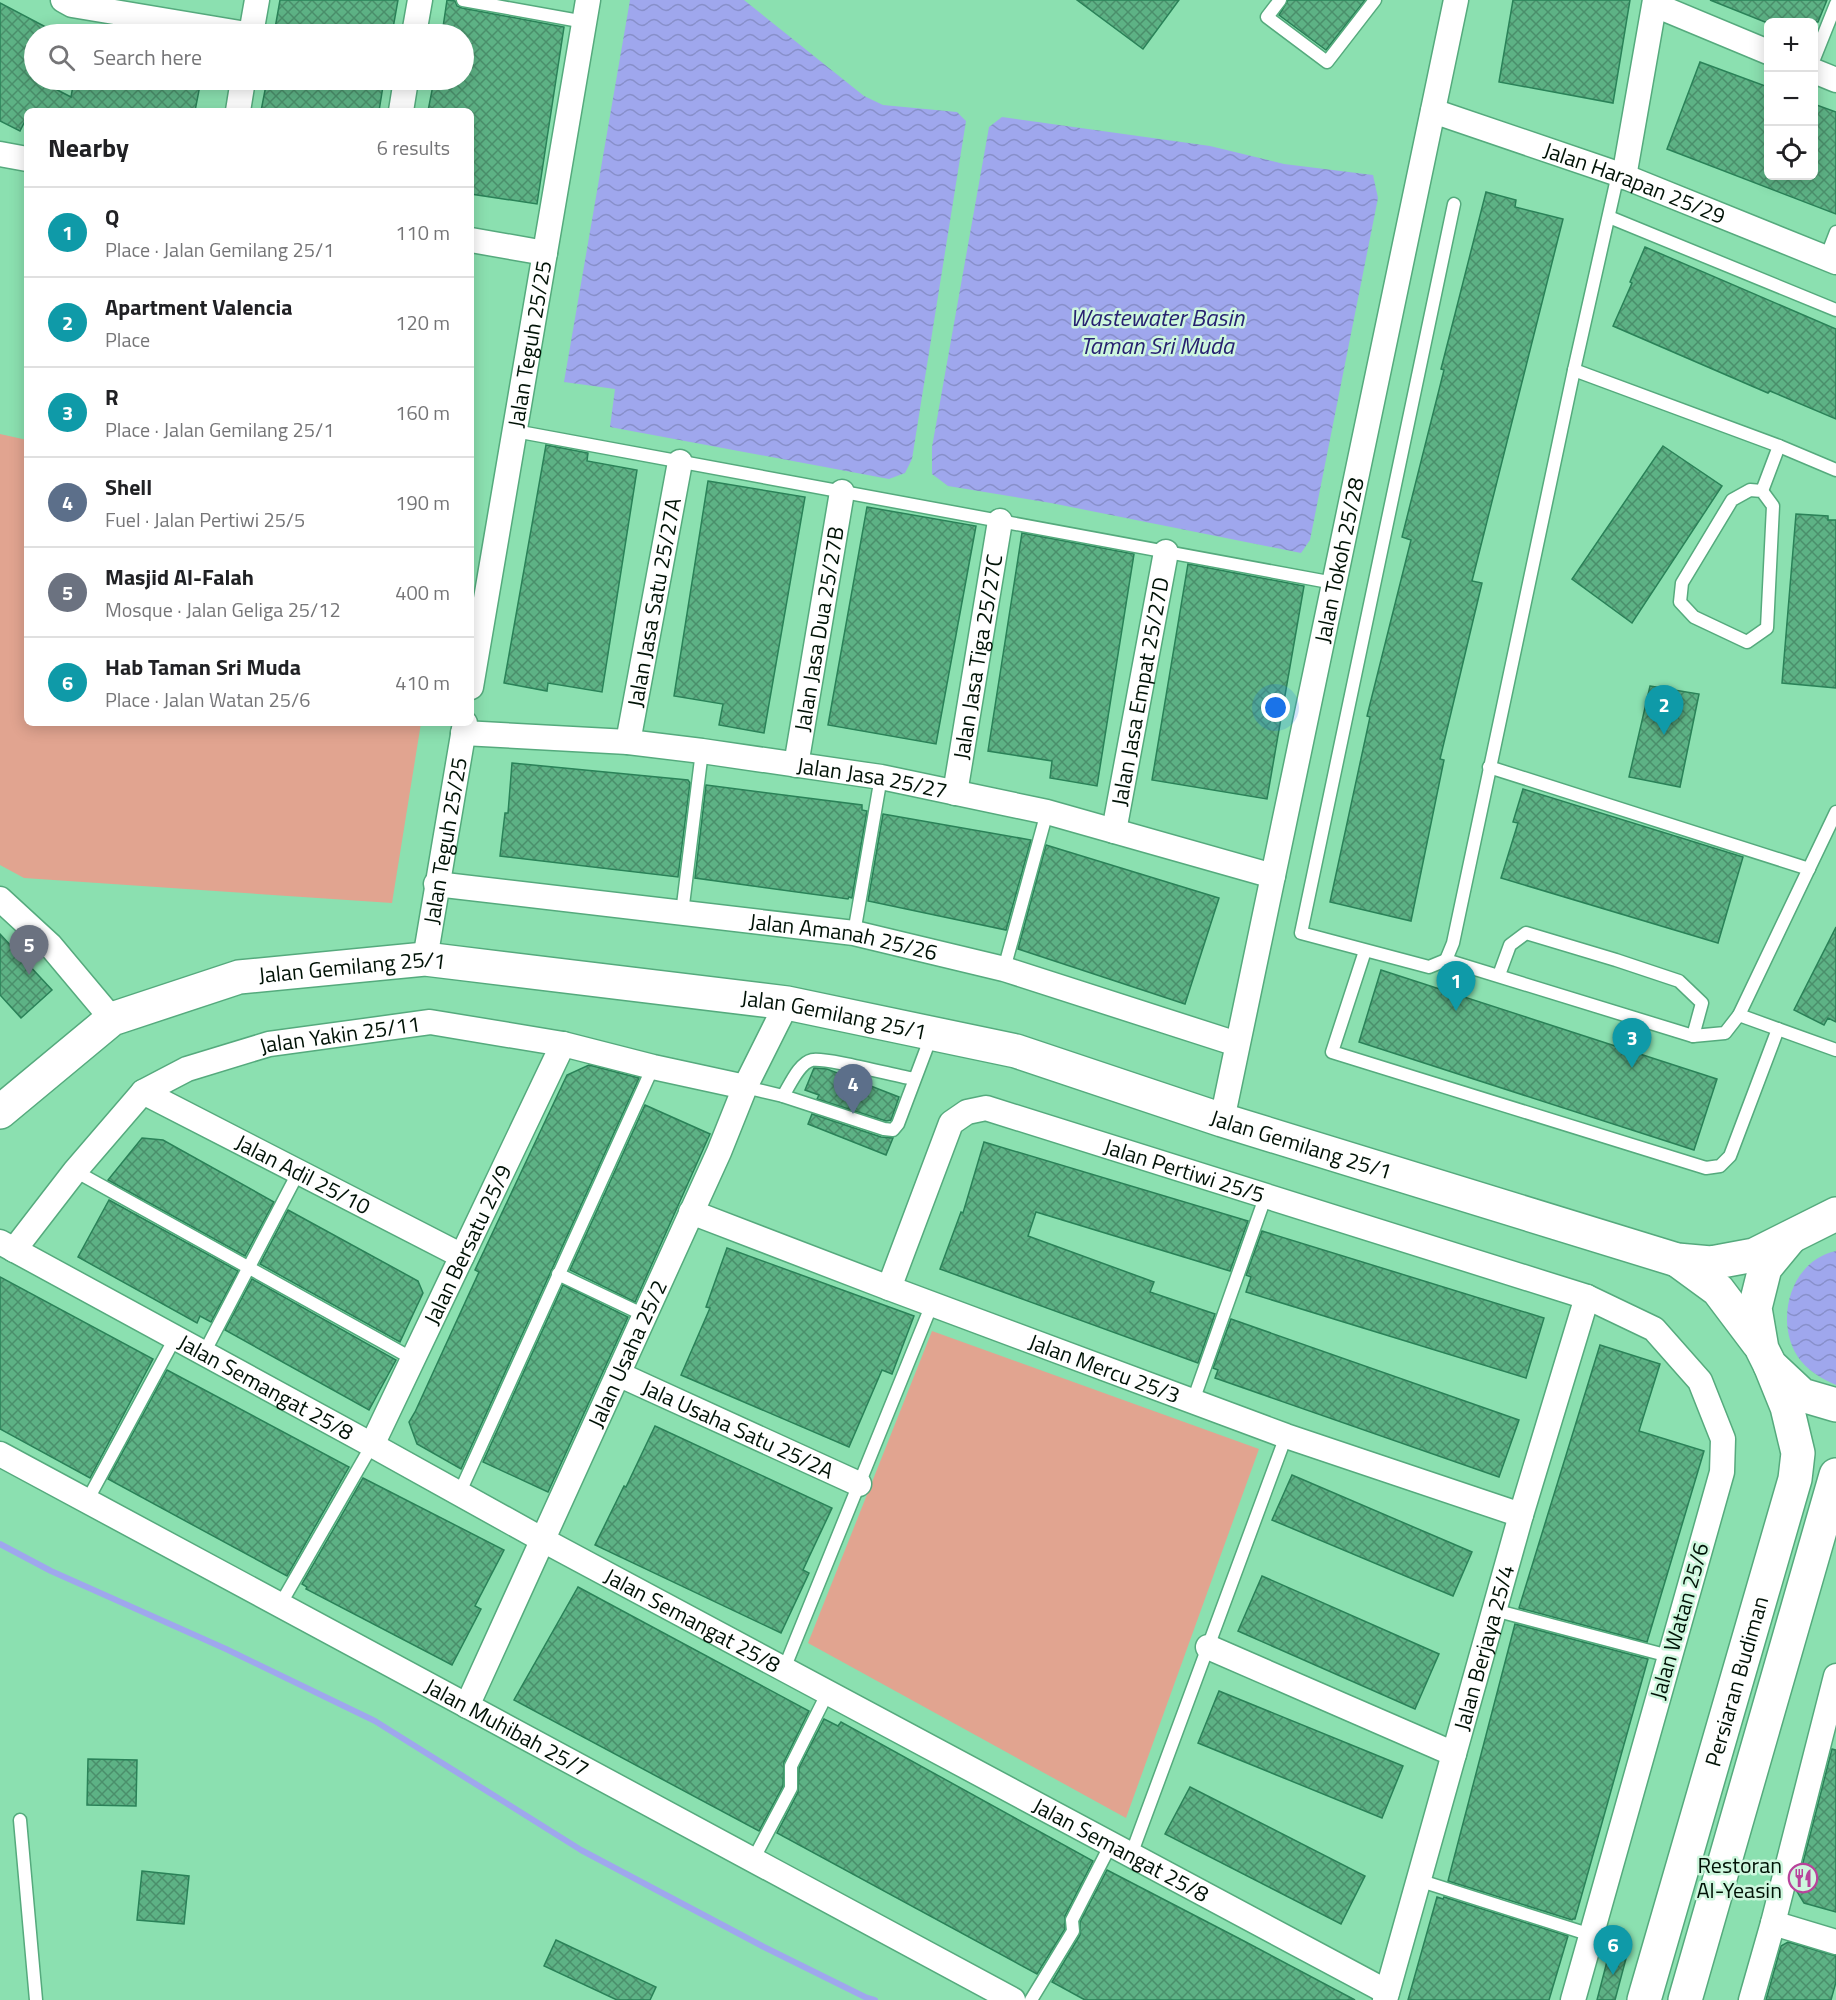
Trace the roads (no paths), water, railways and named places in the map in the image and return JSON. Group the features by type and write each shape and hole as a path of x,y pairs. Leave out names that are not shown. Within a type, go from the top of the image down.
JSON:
{"street":[{"path":"63,0 72,5 186,24"},
{"path":"253,24 257,0"},
{"path":"416,24 420,0"},
{"name":"Jalan Tokoh 25/28","path":"1222,1120 1456,0"},
{"path":"1621,176 1655,3 1764,50"},
{"name":"Jalan Teguh 25/25","path":"474,670 586,11"},
{"path":"1818,72 1836,80"},
{"path":"238,108 241,90"},
{"path":"401,108 404,90"},
{"name":"Jalan Harapan 25/29","path":"1433,111 1621,176 1831,260"},
{"path":"0,154 24,158"},
{"path":"474,241 545,254"},
{"name":"Jalan Jasa Satu 25/27A","path":"628,742 680,462"},
{"name":"Jalan Jasa Dua 25/27B","path":"796,765 842,492"},
{"name":"Jalan Jasa Tiga 25/27C","path":"955,793 1000,521"},
{"name":"Jalan Jasa Empat 25/27D","path":"1114,831 1166,552"},
{"name":"Jalan Teguh 25/25","path":"425,959 464,728"},
{"name":"Jalan Jasa 25/27","path":"464,728 628,742 880,777 1047,812 1273,876"},
{"name":"Jalan Amanah 25/26","path":"436,884 854,933 1004,969 1237,1044"},
{"path":"0,899 50,945 112,1019"},
{"name":"Jalan Gemilang 25/1","path":"0,1112 112,1019 239,977 425,959 787,1003 1016,1051 1222,1120 1677,1260 1711,1263 1754,1255 1833,1217"},
{"name":"Jalan Usaha 25/2","path":"467,1706 691,1212 745,1087 787,1003"},
{"name":"Jalan Yakin 25/11","path":"7,1246 143,1092 187,1069 269,1044 430,1022 563,1044 745,1087"},
{"name":"Jalan Bersatu 25/9","path":"372,1445 563,1044"},
{"name":"Jalan Adil 25/10","path":"143,1092 462,1257"},
{"name":"Jalan Pertiwi 25/5","path":"890,1288 951,1123 967,1112 986,1108 1587,1297"},
{"name":"Jalan Mercu 25/3","path":"691,1212 1286,1436 1521,1515"},
{"path":"1792,1236 1765,1268 1755,1308 1766,1357 1802,1395 1836,1405"},
{"name":"Jalan Semangat 25/8","path":"7,1246 543,1540 1121,1850 1386,1996"},
{"name":"Jalan Gemilang 25/1","path":"1677,1260 1718,1290 1744,1323 1766,1357"},
{"name":"Jalan Berjaya 25/4","path":"1386,1996 1521,1515 1587,1297"},
{"name":"Jalan Watan 25/6","path":"1573,2000 1722,1472 1723,1439 1700,1381 1654,1329 1587,1297"},
{"name":"Persiaran Budiman","path":"1644,2000 1795,1479 1798,1453 1787,1407 1766,1357"},
{"name":"Jala Usaha Satu 25/2A","path":"618,1374 859,1484"},
{"name":"Jalan Muhibah 25/7","path":"0,1454 1013,2000"},
{"name":"Persiaran Budiman","path":"1685,2000 1836,1475"},
{"path":"1208,1647 1454,1754"},
{"path":"1751,2000 1836,1676"},
{"path":"1773,1923 1836,1942"}],"lane":[{"path":"463,0 586,11"},
{"path":"1280,0 1267,17 1327,62 1375,0"},
{"path":"1818,49 1836,4"},
{"path":"1446,960 1453,943 1574,370 1609,217 1621,176"},
{"path":"1454,204 1301,933 1429,967 1446,960 1693,1036 1725,1033 1739,1015 1836,812"},
{"path":"1609,217 1836,310"},
{"path":"1831,260 1836,232"},
{"path":"1574,370 1779,446 1836,470"},
{"path":"515,431 1334,582"},
{"path":"1762,490 1779,446"},
{"path":"1750,490 1762,490 1773,506 1767,628 1747,642 1694,617 1680,602 1682,583 1732,500 1750,490"},
{"path":"682,913 702,751"},
{"path":"1490,767 1809,869"},
{"path":"854,933 880,777"},
{"path":"1004,969 1047,812"},
{"path":"1499,975 1510,945 1526,933 1616,960 1679,981 1702,1003 1693,1036"},
{"path":"1365,951 1332,1052 1706,1168 1720,1166 1730,1156 1778,1029"},
{"path":"1739,1015 1836,1050"},
{"path":"745,1087 783,1096 893,1130 898,1124 933,1033"},
{"path":"783,1096 802,1067 812,1060 827,1061 914,1080"},
{"path":"459,1494 653,1067"},
{"path":"75,1171 413,1359"},
{"path":"204,1353 298,1173"},
{"path":"1193,1401 1266,1195"},
{"path":"558,1274 644,1315"},
{"path":"784,1669 932,1304"},
{"path":"87,1501 175,1338"},
{"path":"1031,2000 1073,1931 1072,1920 1121,1850 1208,1647 1286,1436"},
{"path":"280,1605 372,1445"},
{"path":"1494,1610 1669,1656"},
{"path":"753,1860 791,1788 791,1766 828,1692"},
{"path":"20,1820 36,2000"},
{"path":"1418,1880 1591,1935"}],"water":[{"path":"630,0 744,0 864,96 883,105 957,112 966,121 912,459 905,473 889,479 610,427 615,389 564,382"},
{"name":"Wastewater Basin Taman Sri Muda","path":"1002,117 1210,146 1284,164 1373,175 1378,198 1310,540 1301,553 1051,503 948,486 932,474 932,447 989,127"},
{"path":"1836,1251 1836,1385 1813,1372 1801,1361 1792,1347 1787,1313 1796,1281 1806,1267 1820,1257"}],"waterway":[{"path":"0,1544 51,1571 226,1649 375,1721 581,1850 764,1947 875,2000"}],"place":[{"name":"Apartment Valencia","path":"1664,735"},
{"name":"Masjid Al-Falah","path":"29,975"},
{"name":"Q","path":"1456,1011"},
{"name":"R","path":"1632,1068"},
{"name":"Shell","path":"853,1114"},
{"name":"Restoran Al-Yeasin","path":"1803,1878"},
{"name":"Hab Taman Sri Muda","path":"1613,1975"}]}
